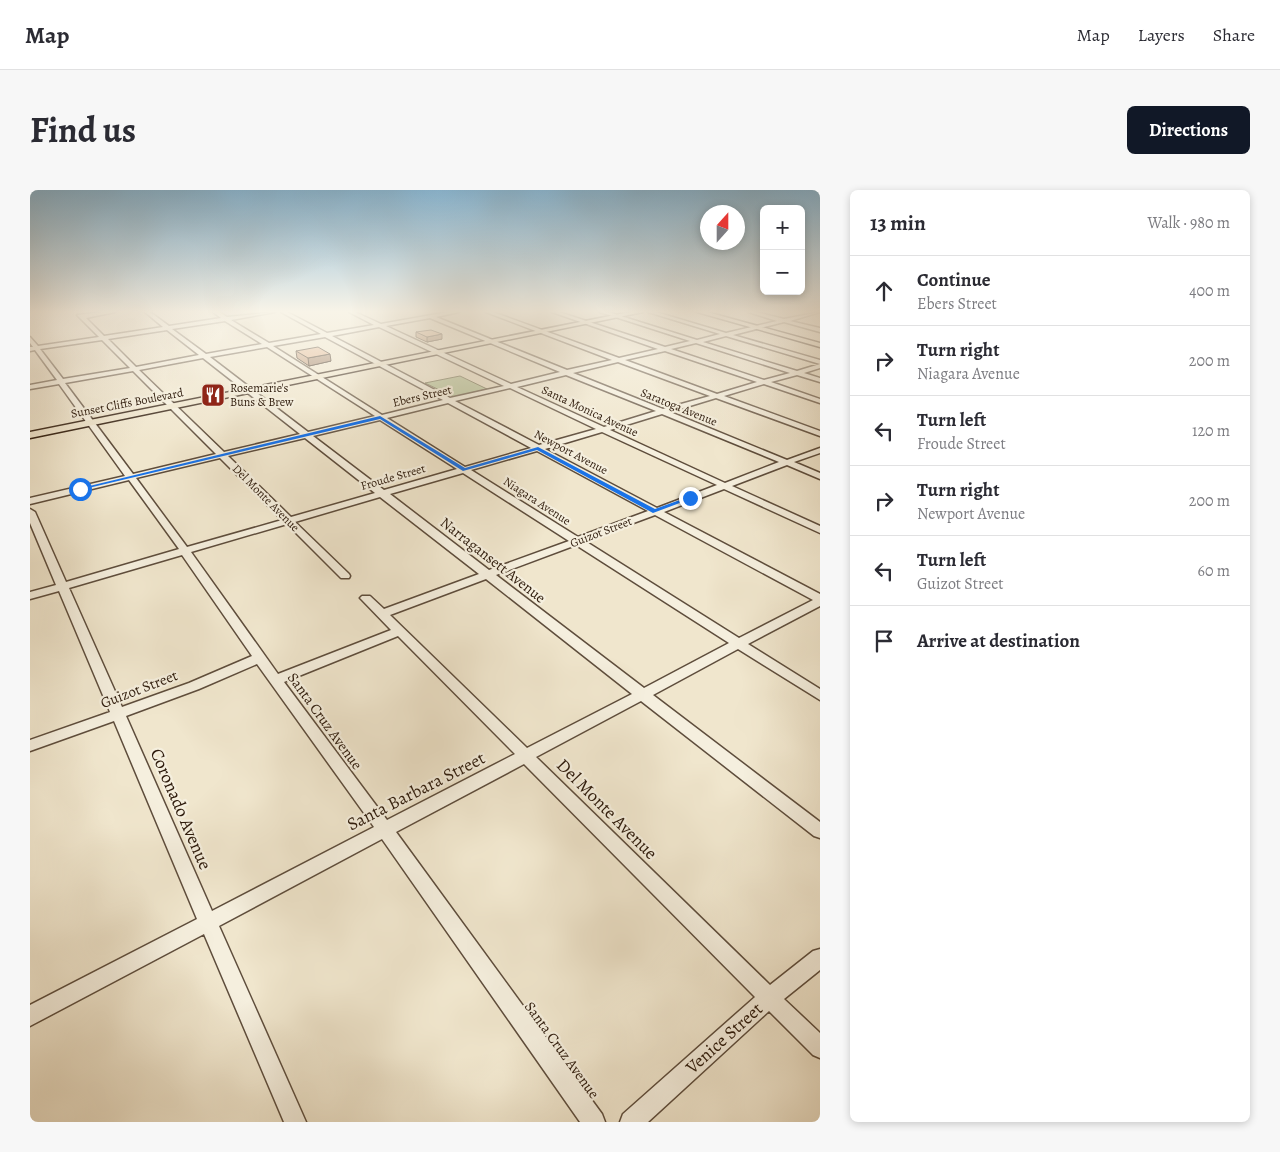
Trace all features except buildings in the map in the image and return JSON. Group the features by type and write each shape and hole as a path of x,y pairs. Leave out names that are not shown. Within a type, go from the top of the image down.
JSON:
{"main road":[{"name":"Sunset Cliffs Boulevard","path":"30,435 425,355"}],"street":[{"name":"Santa Cruz Avenue","path":"40,355 61,381 185,551 259,658 594,1122"},
{"name":"Del Monte Avenue","path":"122,355 345,576"},
{"name":"Niagara Avenue","path":"283,355 820,695"},
{"name":"Newport Avenue","path":"364,355 820,600"},
{"name":"Santa Monica Avenue","path":"444,355 820,530"},
{"name":"Saratoga Avenue","path":"525,355 820,476"},
{"path":"605,355 820,434"},
{"name":"Ebers Street","path":"30,501 641,355"},
{"path":"685,355 820,401"},
{"path":"741,355 820,380"},
{"path":"798,355 820,362"},
{"path":"30,386 204,356"},
{"name":"Narragansett Avenue","path":"204,356 820,831"},
{"name":"Froude Street","path":"30,596 820,366"},
{"name":"Guizot Street","path":"382,614 820,450"},
{"name":"Coronado Avenue","path":"30,512 295,1122"},
{"name":"Del Monte Avenue","path":"366,598 820,1048"},
{"name":"Santa Barbara Street","path":"30,1016 820,600"},
{"path":"276,680 400,631"},
{"name":"Guizot Street","path":"30,746 259,658"},
{"name":"Venice Street","path":"631,1122 769,998 820,958"}],"green space":[{"path":"460,376 487,389 454,397 425,383"}],"place":[{"name":"Rosemarie's Buns & Brew","path":"213,395"}],"route":[{"path":"80,489 380,417 464,470 538,448 655,512 690,498"}]}
